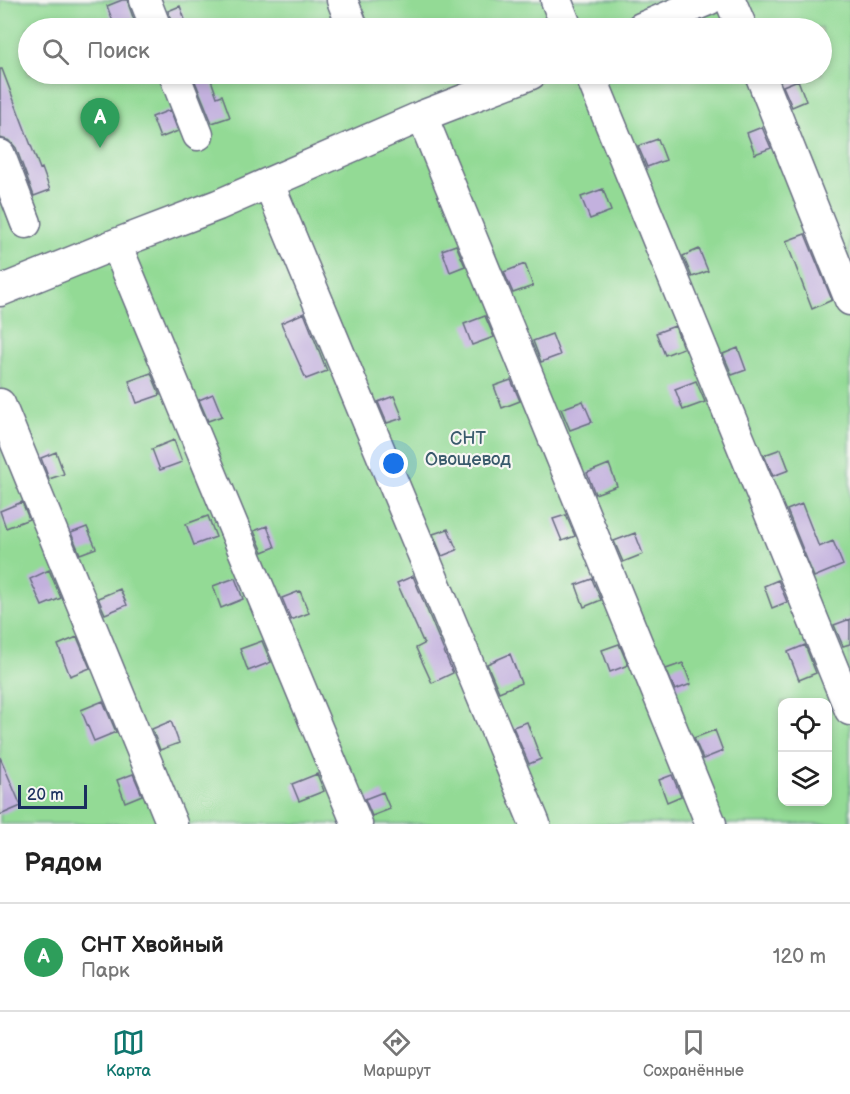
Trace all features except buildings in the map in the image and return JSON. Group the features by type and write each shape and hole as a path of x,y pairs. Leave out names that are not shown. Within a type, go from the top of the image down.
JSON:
{"street":[{"path":"145,0 152,18"},
{"path":"342,0 349,18"},
{"path":"665,18 708,0"},
{"path":"730,0 738,18"},
{"path":"178,84 198,135"},
{"path":"0,291 269,184 422,116 505,84"},
{"path":"594,84 850,710"},
{"path":"764,84 850,300"},
{"path":"422,116 711,824"},
{"path":"0,154 26,223"},
{"path":"269,184 535,824"},
{"path":"116,244 357,824"},
{"path":"0,404 172,824"}],"green space":[{"name":"СНТ Овощевод","path":"0,0 850,0 850,824 0,824"}],"place":[{"name":"СНТ Хвойный","path":"100,148"}]}
